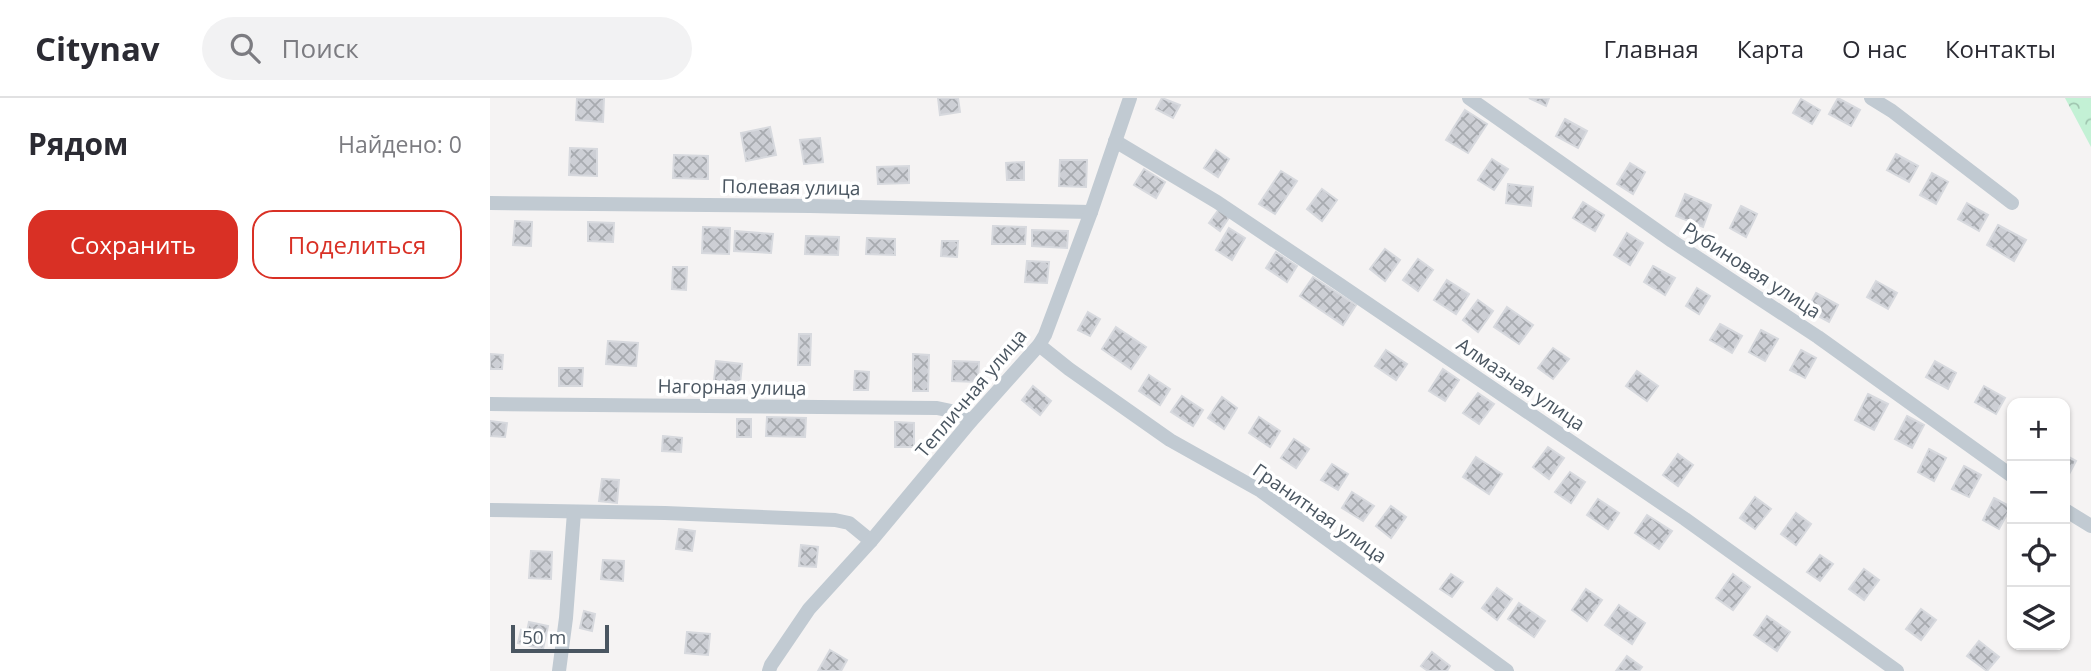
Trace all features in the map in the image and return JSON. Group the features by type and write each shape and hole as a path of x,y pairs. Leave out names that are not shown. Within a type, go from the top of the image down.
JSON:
{"street":[{"name":"Тепличная улица","path":"769,671 809,609 1039,345 1091,212 1130,98"},
{"name":"Рубиновая улица","path":"1469,98 1672,241 1818,337 2007,472"},
{"path":"1871,98 1892,111 2012,203"},
{"name":"Алмазная улица","path":"1115,141 1217,202 1339,284 1685,519 1897,671"},
{"name":"Полевая улица","path":"490,203 1091,212"},
{"name":"Гранитная улица","path":"1039,345 1170,440 1261,491 1507,671"},
{"name":"Нагорная улица","path":"490,404 937,408 956,412 971,421"},
{"path":"490,510 835,520 849,523 871,541"},
{"path":"559,671 574,512"},
{"path":"2070,513 2091,526"}],"green space":[{"path":"2065,98 2091,98 2091,147"}],"building":[{"path":"577,98 604,98 603,122 576,120"},
{"path":"938,98 958,98 960,112 940,115"},
{"path":"1162,98 1180,105 1173,118 1156,109"},
{"path":"1529,98 1549,98 1546,106"},
{"path":"1838,98 1860,110 1851,126 1829,114"},
{"path":"1801,99 1820,110 1812,124 1793,113"},
{"path":"1465,110 1487,124 1468,153 1446,140"},
{"path":"1565,119 1587,131 1578,148 1556,136"},
{"path":"770,127 776,155 746,161 741,133"},
{"path":"820,138 823,162 804,164 800,140"},
{"path":"570,148 597,149 597,176 569,175"},
{"path":"1216,150 1229,159 1218,177 1204,168"},
{"path":"1896,154 1918,166 1909,182 1887,170"},
{"path":"674,155 708,156 708,179 673,178"},
{"path":"1492,159 1508,169 1494,190 1478,180"},
{"path":"1060,160 1087,160 1086,187 1059,186"},
{"path":"1024,162 1024,180 1007,180 1006,163"},
{"path":"1630,163 1645,172 1633,194 1617,184"},
{"path":"909,166 909,183 878,184 877,167"},
{"path":"1144,169 1165,182 1156,198 1134,185"},
{"path":"1281,171 1297,181 1275,214 1259,204"},
{"path":"1932,173 1948,182 1936,204 1920,195"},
{"path":"1508,184 1533,187 1531,206 1506,203"},
{"path":"1322,189 1337,200 1322,221 1307,209"},
{"path":"1685,194 1711,205 1703,227 1676,216"},
{"path":"1583,202 1604,215 1595,231 1573,218"},
{"path":"1967,203 1988,215 1979,231 1958,219"},
{"path":"1741,206 1757,214 1746,237 1730,228"},
{"path":"1219,209 1230,216 1220,231 1209,223"},
{"path":"515,221 532,222 531,246 513,245"},
{"path":"588,222 614,223 613,242 588,241"},
{"path":"1998,225 2026,240 2014,261 1987,245"},
{"path":"993,226 1026,227 1025,244 992,244"},
{"path":"703,227 730,228 729,254 702,253"},
{"path":"1229,228 1245,238 1232,260 1216,250"},
{"path":"1032,230 1068,231 1067,248 1032,246"},
{"path":"735,231 773,234 771,253 734,251"},
{"path":"1627,233 1643,243 1630,265 1614,255"},
{"path":"806,236 839,237 838,255 805,254"},
{"path":"867,238 895,239 895,255 866,254"},
{"path":"942,241 958,241 957,257 941,256"},
{"path":"1385,249 1400,260 1385,281 1370,269"},
{"path":"1276,252 1297,266 1287,282 1266,268"},
{"path":"1418,259 1433,270 1418,291 1403,280"},
{"path":"1027,261 1049,262 1047,283 1025,282"},
{"path":"1653,266 1675,278 1665,295 1644,282"},
{"path":"673,267 687,267 686,290 672,289"},
{"path":"1313,277 1356,305 1343,325 1300,296"},
{"path":"1447,280 1469,294 1456,314 1434,300"},
{"path":"1876,281 1897,293 1888,309 1867,297"},
{"path":"1697,288 1710,296 1699,314 1686,306"},
{"path":"1816,293 1838,305 1829,322 1807,310"},
{"path":"1478,300 1493,311 1478,332 1463,320"},
{"path":"1507,307 1533,325 1519,344 1494,327"},
{"path":"1088,312 1100,319 1090,336 1078,330"},
{"path":"1720,324 1742,336 1732,353 1710,340"},
{"path":"1116,327 1146,347 1131,369 1102,349"},
{"path":"1761,330 1778,339 1765,361 1749,352"},
{"path":"799,334 811,334 810,365 798,365"},
{"path":"608,341 638,343 636,366 606,364"},
{"path":"1553,348 1569,359 1553,379 1538,368"},
{"path":"1386,350 1407,364 1396,380 1375,366"},
{"path":"1801,350 1816,358 1805,378 1790,370"},
{"path":"490,354 503,355 502,369 490,369"},
{"path":"913,354 929,355 928,391 913,391"},
{"path":"716,361 742,364 740,384 714,381"},
{"path":"953,361 979,362 978,382 952,381"},
{"path":"1935,361 1956,373 1948,389 1926,377"},
{"path":"559,368 583,368 582,386 559,386"},
{"path":"1443,369 1459,380 1445,401 1429,391"},
{"path":"855,371 869,372 868,390 854,390"},
{"path":"1637,371 1658,386 1647,401 1626,386"},
{"path":"1149,375 1170,389 1160,405 1139,391"},
{"path":"1033,386 1051,401 1040,415 1022,400"},
{"path":"1984,386 2005,398 1996,414 1975,402"},
{"path":"1478,393 1494,404 1479,424 1463,413"},
{"path":"1868,394 1888,404 1874,430 1855,420"},
{"path":"1182,396 1203,410 1193,426 1171,412"},
{"path":"1222,397 1237,408 1224,429 1208,418"},
{"path":"1907,416 1924,425 1912,448 1895,439"},
{"path":"767,417 806,418 805,437 766,436"},
{"path":"1259,417 1280,431 1270,447 1249,433"},
{"path":"737,419 751,419 751,437 737,437"},
{"path":"490,421 507,423 505,437 490,436"},
{"path":"895,422 914,423 914,447 895,447"},
{"path":"663,436 682,438 681,452 662,451"},
{"path":"1294,439 1309,449 1296,468 1281,458"},
{"path":"1548,447 1564,458 1549,479 1533,467"},
{"path":"1929,449 1946,458 1934,481 1918,472"},
{"path":"1678,454 1693,465 1678,486 1663,475"},
{"path":"1476,457 1502,474 1489,494 1463,477"},
{"path":"2070,458 2076,461 2070,472"},
{"path":"1332,464 1348,474 1338,490 1321,480"},
{"path":"1964,466 1981,475 1969,497 1952,489"},
{"path":"1570,472 1585,482 1571,503 1555,492"},
{"path":"602,479 619,480 617,503 599,501"},
{"path":"1352,492 1374,506 1363,521 1342,508"},
{"path":"1755,497 1771,509 1755,529 1740,518"},
{"path":"1994,498 2007,505 2007,514 1999,529 1983,520"},
{"path":"1598,499 1619,513 1608,529 1587,515"},
{"path":"1391,506 1406,517 1391,538 1376,526"},
{"path":"1796,513 1811,524 1796,545 1781,534"},
{"path":"1647,515 1672,531 1659,549 1635,533"},
{"path":"679,529 695,531 692,551 676,549"},
{"path":"801,545 818,547 816,567 799,566"},
{"path":"531,551 552,552 551,579 529,578"},
{"path":"1820,555 1833,564 1820,581 1807,572"},
{"path":"603,560 624,561 623,581 601,579"},
{"path":"1864,569 1879,580 1864,600 1849,589"},
{"path":"1451,574 1463,582 1452,597 1440,589"},
{"path":"1733,574 1750,587 1733,610 1716,598"},
{"path":"1497,588 1512,599 1497,620 1482,608"},
{"path":"1586,589 1602,600 1587,621 1572,610"},
{"path":"1519,603 1545,621 1534,637 1508,619"},
{"path":"1619,605 1645,623 1632,644 1605,625"},
{"path":"1921,609 1936,620 1921,640 1906,629"},
{"path":"584,611 595,614 592,631 580,628"},
{"path":"1767,616 1790,632 1777,651 1754,635"},
{"path":"529,622 548,626 543,649 518,643 521,630 527,631"},
{"path":"687,632 710,634 708,655 685,653"},
{"path":"1979,641 1999,657 1987,671 1967,656"},
{"path":"830,650 847,660 841,671 818,671"},
{"path":"1432,652 1450,666 1447,671 1428,671 1421,666"},
{"path":"1627,656 1642,667 1639,671 1616,671"}]}
